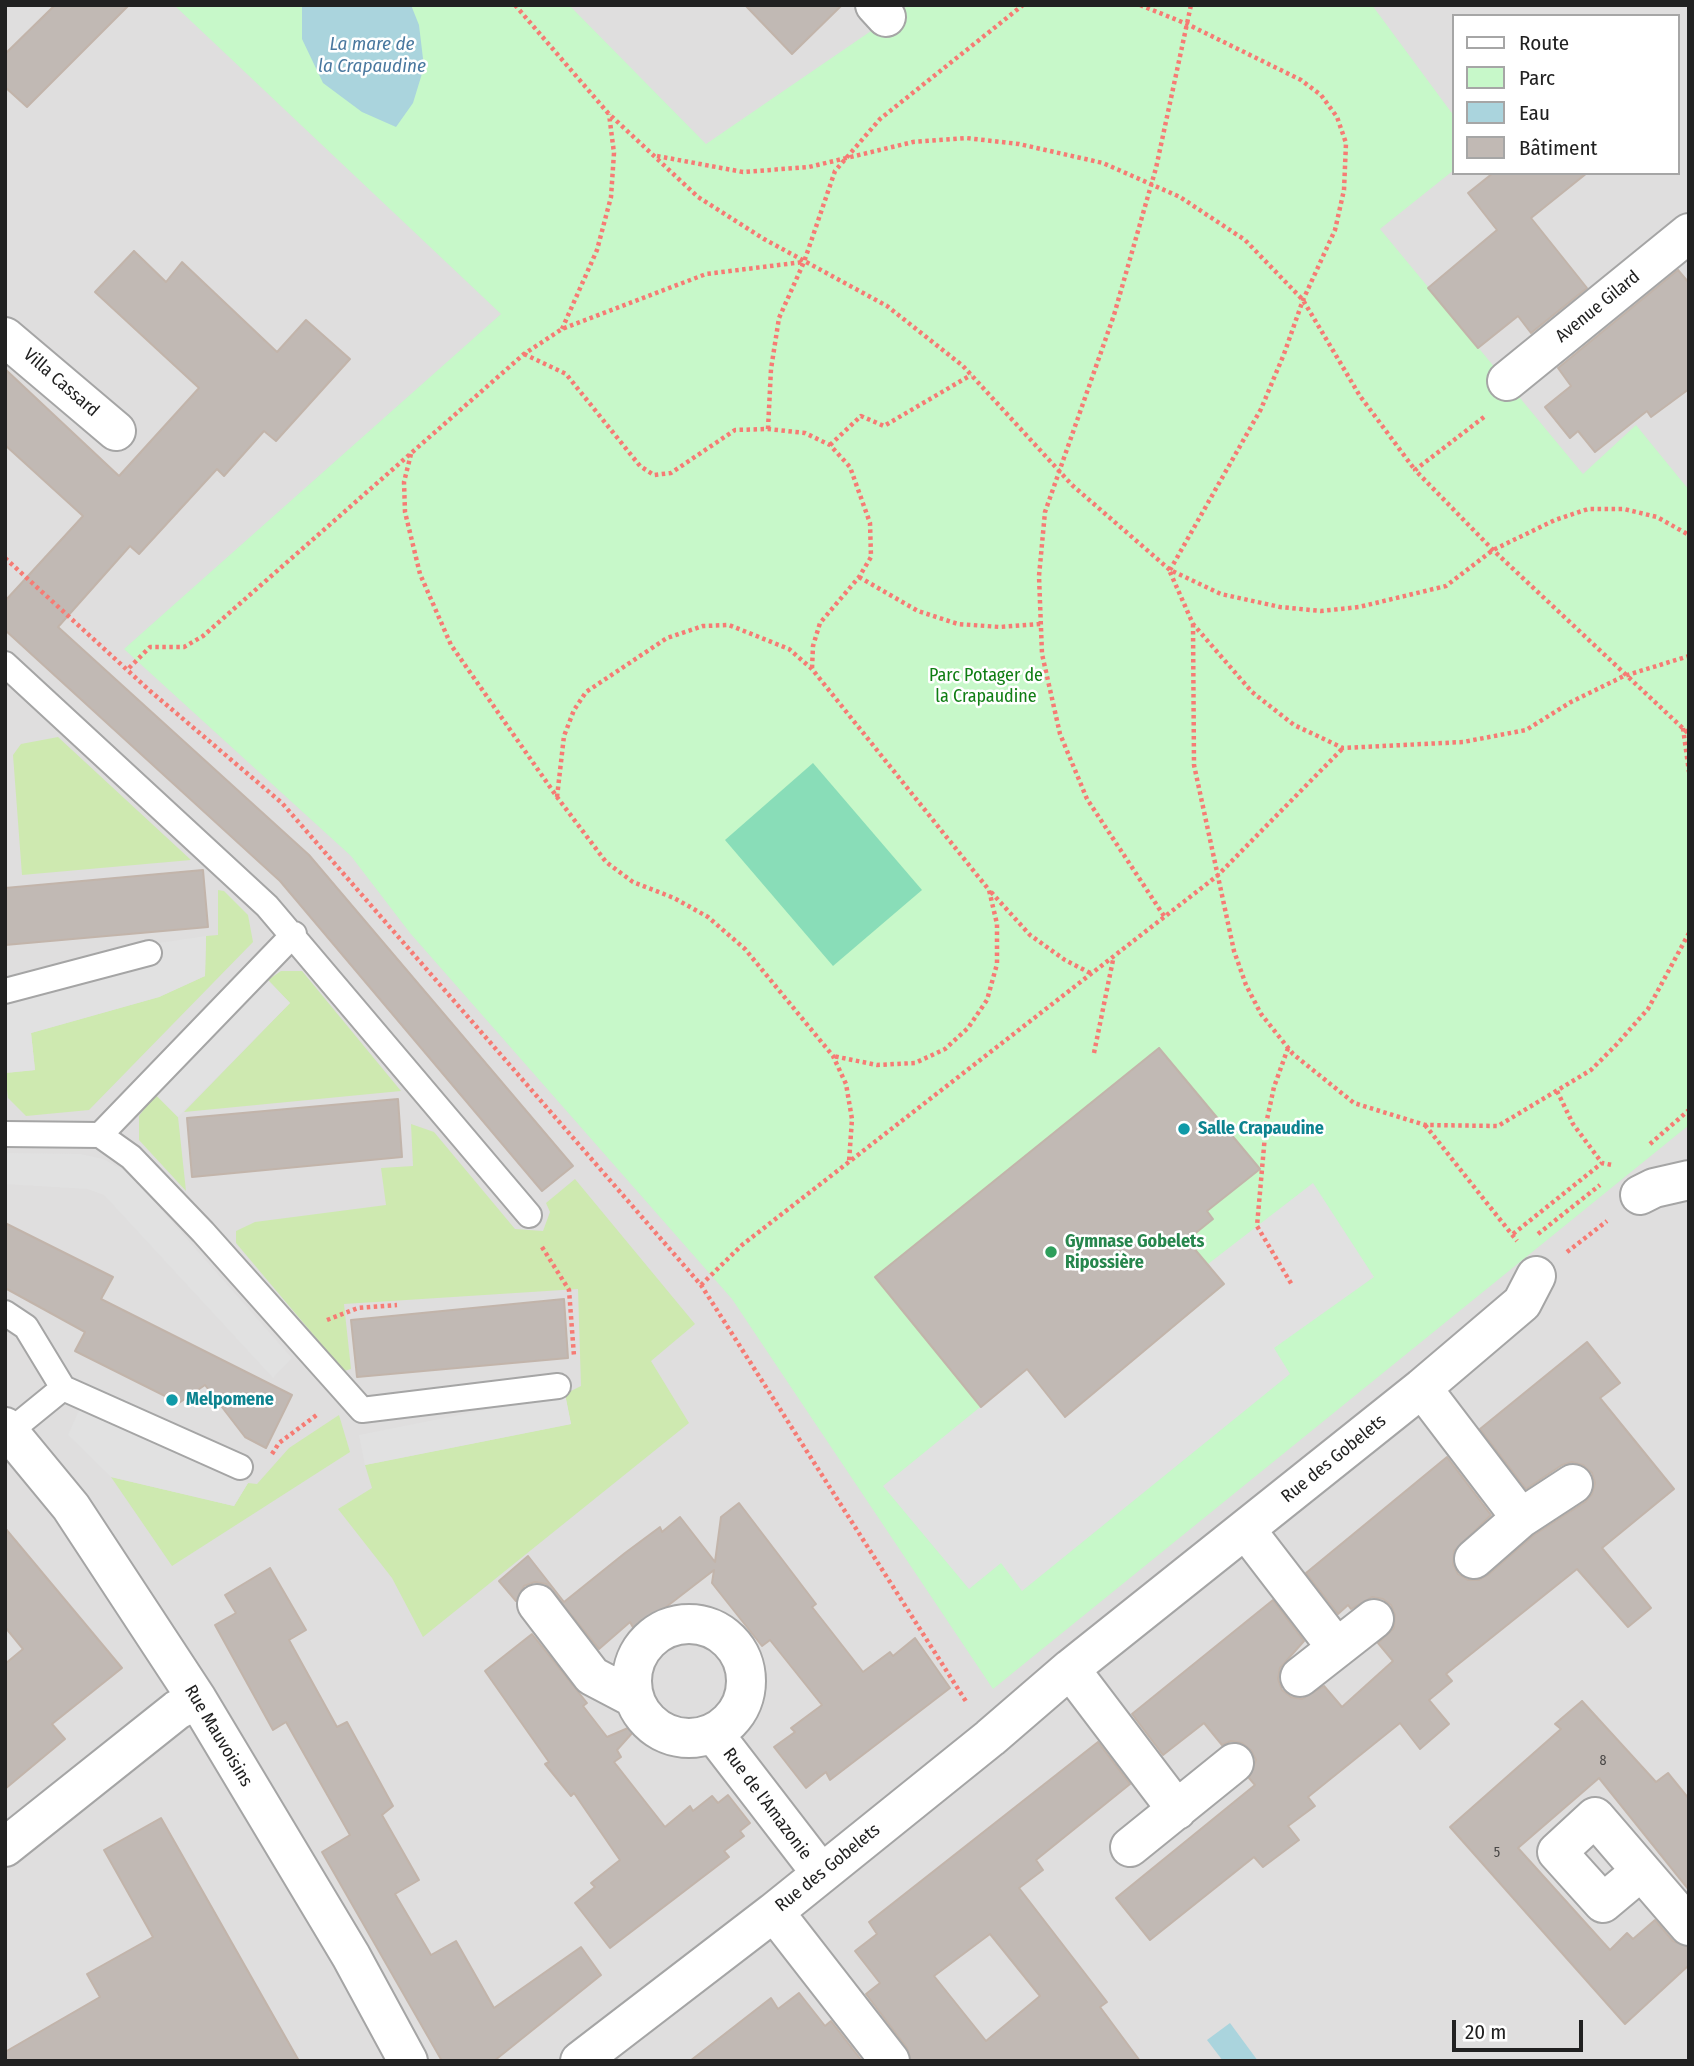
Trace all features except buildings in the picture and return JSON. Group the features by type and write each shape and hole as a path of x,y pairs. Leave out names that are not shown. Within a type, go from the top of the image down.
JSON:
{"street":[{"name":"Avenue Gilard","path":"1507,381 1689,233"},
{"name":"Villa Cassard","path":"5,337 116,431"},
{"name":"Rue des Gobelets","path":"580,2061 774,1912 990,1738 1070,1669 1422,1388 1529,1289"},
{"path":"1422,1388 1521,1518"},
{"name":"Rue Mauvoisins","path":"7,1430 71,1507 197,1699 351,1956 408,2061"},
{"path":"1474,1559 1521,1518 1573,1483"},
{"path":"1246,1530 1336,1647"},
{"name":"Rue de l'Amazonie","path":"537,1604 593,1676 632,1697 648,1723 673,1737 692,1739 714,1734 734,1717 744,1698 745,1671 740,1654 725,1635 706,1625 685,1622 664,1628 645,1642 635,1668 632,1697"},
{"path":"1300,1677 1374,1619"},
{"path":"1070,1669 1177,1810"},
{"path":"5,1847 177,1710 197,1699"},
{"name":"Rue de l'Amazonie","path":"714,1734 821,1873"},
{"path":"1130,1847 1234,1763"},
{"path":"1640,1872 1689,1926"},
{"path":"774,1912 890,2061"}],"lane":[{"path":"5,664 294,934 529,1214"},
{"path":"100,1135 294,934"},
{"path":"5,990 149,953"},
{"path":"5,1134 100,1135 140,1167 362,1409 558,1386"},
{"path":"5,1313 26,1327 63,1388 240,1467"},
{"path":"7,1430 63,1388"}],"path":[{"path":"515,5 608,113 698,197 804,262 887,306 971,375 1062,470 1072,485 1170,570 1221,594 1251,603 1321,611 1359,607 1446,586 1493,550 1555,520 1588,509 1624,509 1657,517 1689,536"},
{"path":"768,429 771,369 779,318 804,262 835,171 880,119 1023,5"},
{"path":"1140,5 1187,24 1301,80 1321,95 1337,117 1346,143 1344,190 1335,230 1303,300 1261,409 1170,570"},
{"path":"1164,916 1087,799 1060,734 1042,654 1039,576 1045,512 1062,470 1114,315 1151,184 1191,5"},
{"path":"562,329 597,250 611,197 614,153 608,113"},
{"path":"654,156 743,172 809,167 913,142 966,138 1019,144 1103,163 1180,197 1245,240 1303,300 1360,396 1415,470 1493,550 1624,676 1689,734"},
{"path":"129,668 149,647 184,647 203,636 524,354 562,329 706,274 804,262"},
{"path":"524,354 566,374 640,466 654,475 671,473 735,430 768,429 805,433 830,445 850,467 870,523 871,557 859,577 820,623 813,646 812,669"},
{"path":"830,445 861,416 884,426 971,375"},
{"path":"1415,470 1493,410 1507,381"},
{"path":"411,454 404,482 405,512 419,574 451,645 606,862 633,882 674,898 708,917 745,949 833,1056 846,1084 852,1119 849,1162"},
{"path":"5,558 129,668 149,690 282,803 701,1284 990,1738"},
{"path":"1170,570 1193,624 1252,692 1294,726 1343,748 1463,742 1526,730 1571,702 1624,676 1689,656"},
{"path":"859,577 918,611 958,624 1000,627 1041,624"},
{"path":"1193,624 1194,765 1234,951 1246,985 1261,1014 1288,1047 1353,1103 1425,1125 1498,1126 1591,1070 1648,1009 1689,933"},
{"path":"557,797 564,736 574,710 586,692 667,638 703,626 729,625 789,649 812,669 989,890 1030,935 1065,961 1092,974"},
{"path":"1683,728 1689,772"},
{"path":"701,1284 742,1245 1092,974 1114,960 1164,916 1217,876 1343,748"},
{"path":"833,1056 877,1065 915,1063 945,1049 968,1028 987,1000 997,964 997,924 989,890"},
{"path":"1094,1053 1114,960"},
{"path":"1288,1047 1274,1087 1266,1124 1257,1226 1292,1285"},
{"path":"1529,1289 1661,1188 1637,1170 1602,1163 1573,1124 1557,1091"},
{"path":"1425,1125 1513,1234 1525,1258 1529,1289"},
{"path":"1513,1234 1602,1163"},
{"path":"529,1214 531,1229 569,1290 576,1375 558,1386"},
{"path":"295,1335 358,1308 397,1305"},
{"path":"240,1467 265,1466 279,1443 346,1393"}],"shaded area":[{"path":"5,5 1689,5 1689,2061 5,2061"},
{"path":"206,936 205,976 159,997 31,1033 35,1070 5,1073 5,977 132,947"},
{"path":"268,980 290,1003 178,1117 155,1094"},
{"path":"5,1153 80,1154 103,1159 129,1173 292,1358 273,1378 104,1195 87,1189 5,1184"},
{"path":"1313,1183 1374,1277 1274,1348 1290,1374 1022,1591 1001,1563 969,1589 883,1486 1027,1369 1065,1416 1224,1285 1208,1264"},
{"path":"565,1394 571,1424 365,1465 359,1435"},
{"path":"80,1408 248,1483 234,1506 111,1477 68,1435"}],"green space":[{"name":"Parc Potager de la Crapaudine","path":"174,5 569,5 706,144 909,5 1372,5 1452,113 1452,172 1380,229 1583,474 1636,425 1689,490 1689,1125 993,1689 732,1299 410,933 351,856 124,649 501,314"},
{"path":"58,737 191,860 22,875 13,755 21,744"},
{"path":"813,763 922,890 833,966 725,840"},
{"path":"218,890 224,891 248,915 253,942 89,1110 26,1116 8,1098 5,1073 35,1070 31,1033 159,997 205,976 206,936 218,935"},
{"path":"281,971 302,971 401,1091 184,1112 290,1003 268,980"},
{"path":"155,1094 178,1117 186,1191 139,1140 139,1116"},
{"path":"411,1124 434,1132 515,1229 543,1231 550,1212 546,1203 575,1179 695,1324 651,1361 689,1423 423,1637 392,1578 338,1509 372,1488 365,1465 571,1424 565,1394 581,1386 578,1289 344,1304 351,1369 344,1371 236,1243 236,1231 255,1222 386,1205 381,1168 413,1166"},
{"path":"339,1415 350,1452 172,1566 111,1477 234,1506 248,1483 257,1484 289,1448"}],"water":[{"name":"La mare de la Crapaudine","path":"302,5 411,5 419,25 424,67 413,103 396,127 362,112 323,83 302,39"},
{"path":"1230,2023 1258,2061 1223,2061 1207,2040"}],"place":[{"name":"Salle Crapaudine","path":"1184,1129"},
{"name":"Gymnase Gobelets Ripossière","path":"1051,1252"},
{"name":"Melpomene","path":"172,1400"}]}
